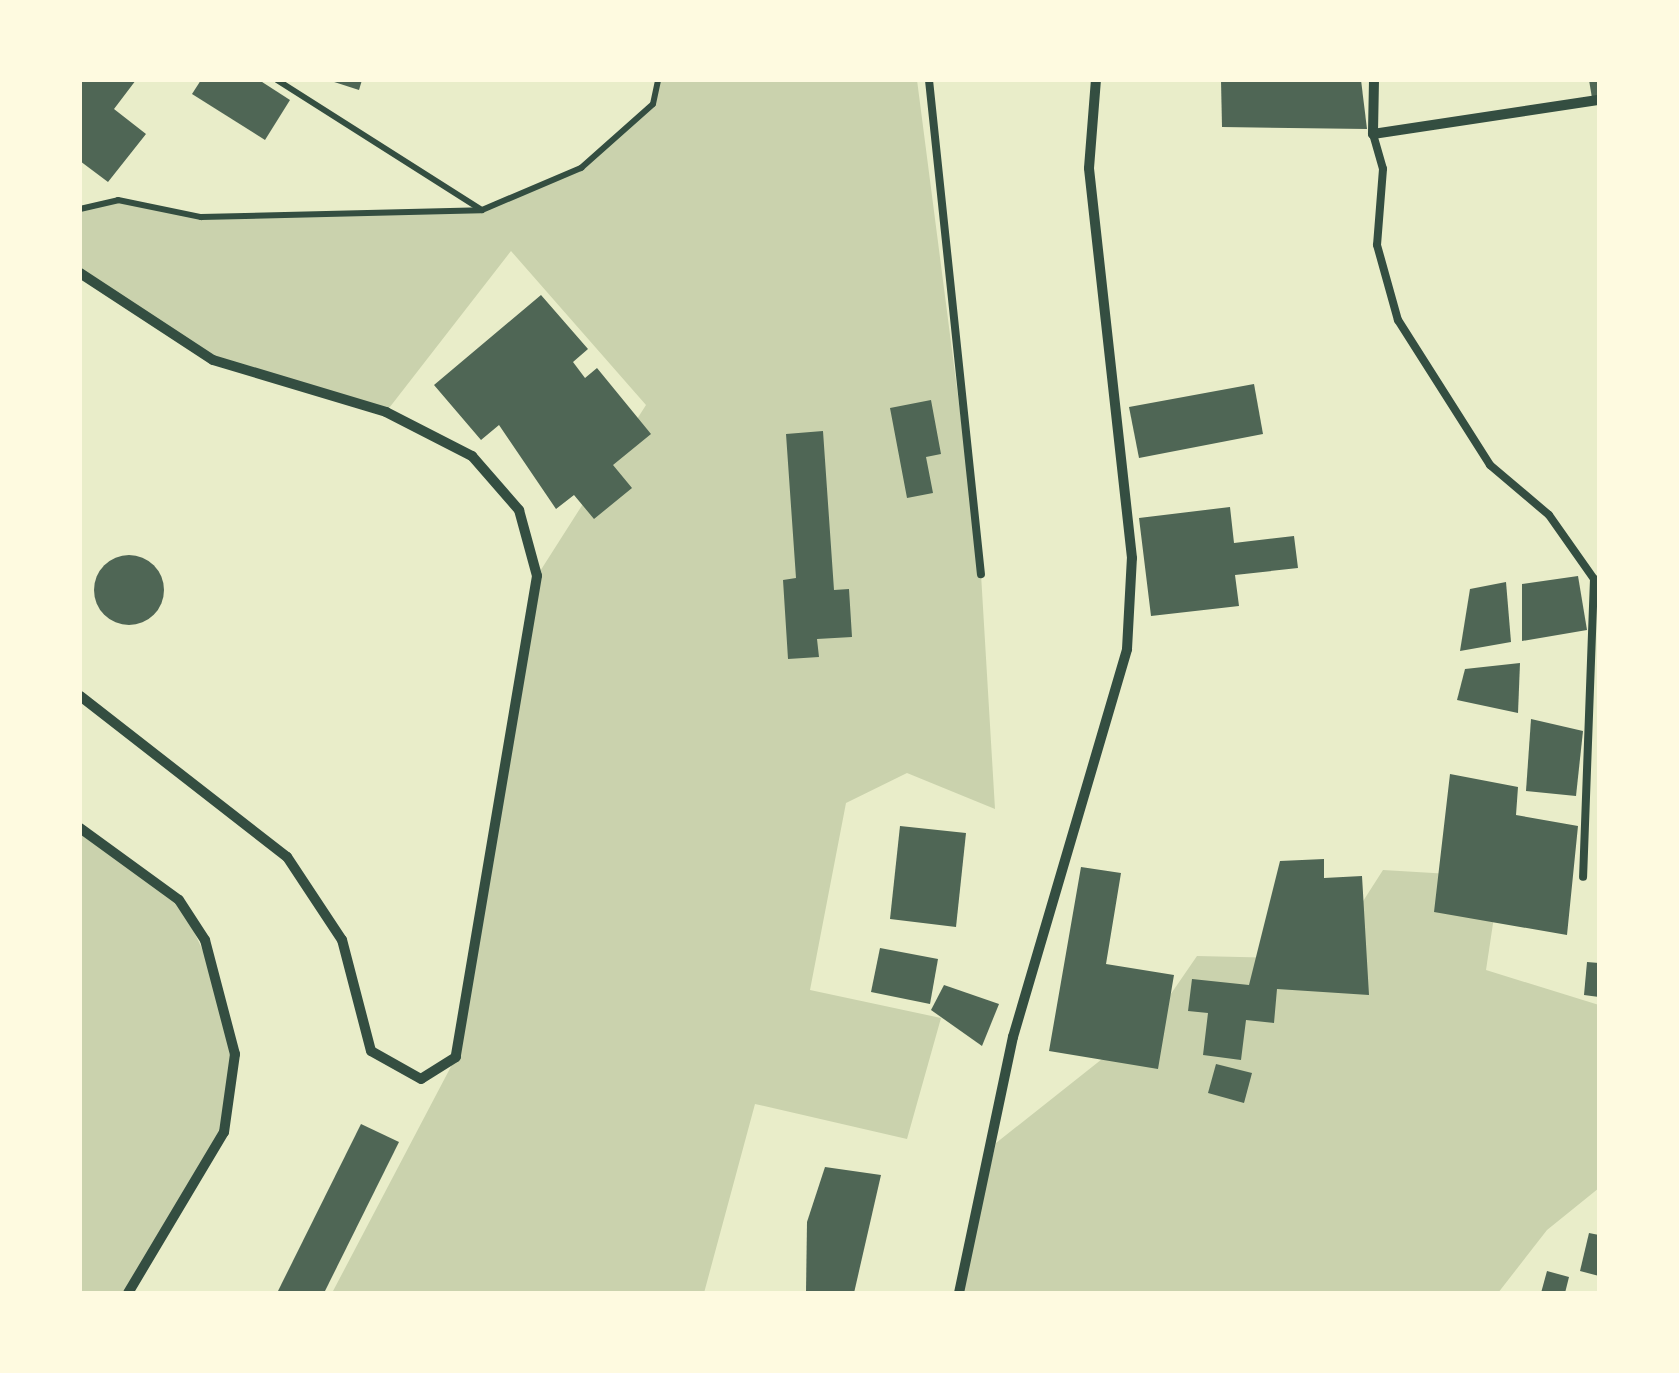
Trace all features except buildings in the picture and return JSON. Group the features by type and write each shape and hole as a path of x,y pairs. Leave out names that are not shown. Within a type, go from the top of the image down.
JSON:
{"street":[{"path":"959,1293 1038,939 1127,649 1132,558 1089,168 1096,80"},
{"path":"1374,80 1373,134 1599,100"},
{"path":"80,273 213,360 386,412 472,456 519,510 536,576 456,1056 421,1079 371,1051 342,940 287,857 80,696"},
{"path":"80,828 179,900 205,940 235,1054 224,1132 128,1293"}],"lane":[{"path":"928,80 981,574"},
{"path":"1373,134 1383,169 1377,246 1398,320 1490,465 1549,515 1594,579 1582,878"}],"path":[{"path":"277,80 482,210"},
{"path":"80,209 118,200 201,216 482,210 582,168 653,104 658,80"}],"green space":[{"path":"658,80 917,80 981,574 995,809 907,773 846,803 810,990 941,1018 907,1139 755,1104 704,1293 332,1293 456,1057 537,576 646,405 511,251 386,412 213,360 80,273 80,209 118,200 201,217 482,210 581,168 652,105"},
{"path":"80,828 179,900 220,987 235,1054 224,1132 128,1293 80,1293"},
{"path":"1383,870 1500,877 1486,970 1599,1005 1599,1188 1547,1230 1498,1293 959,1293 996,1143 1155,1017 1197,956 1326,959"}]}
